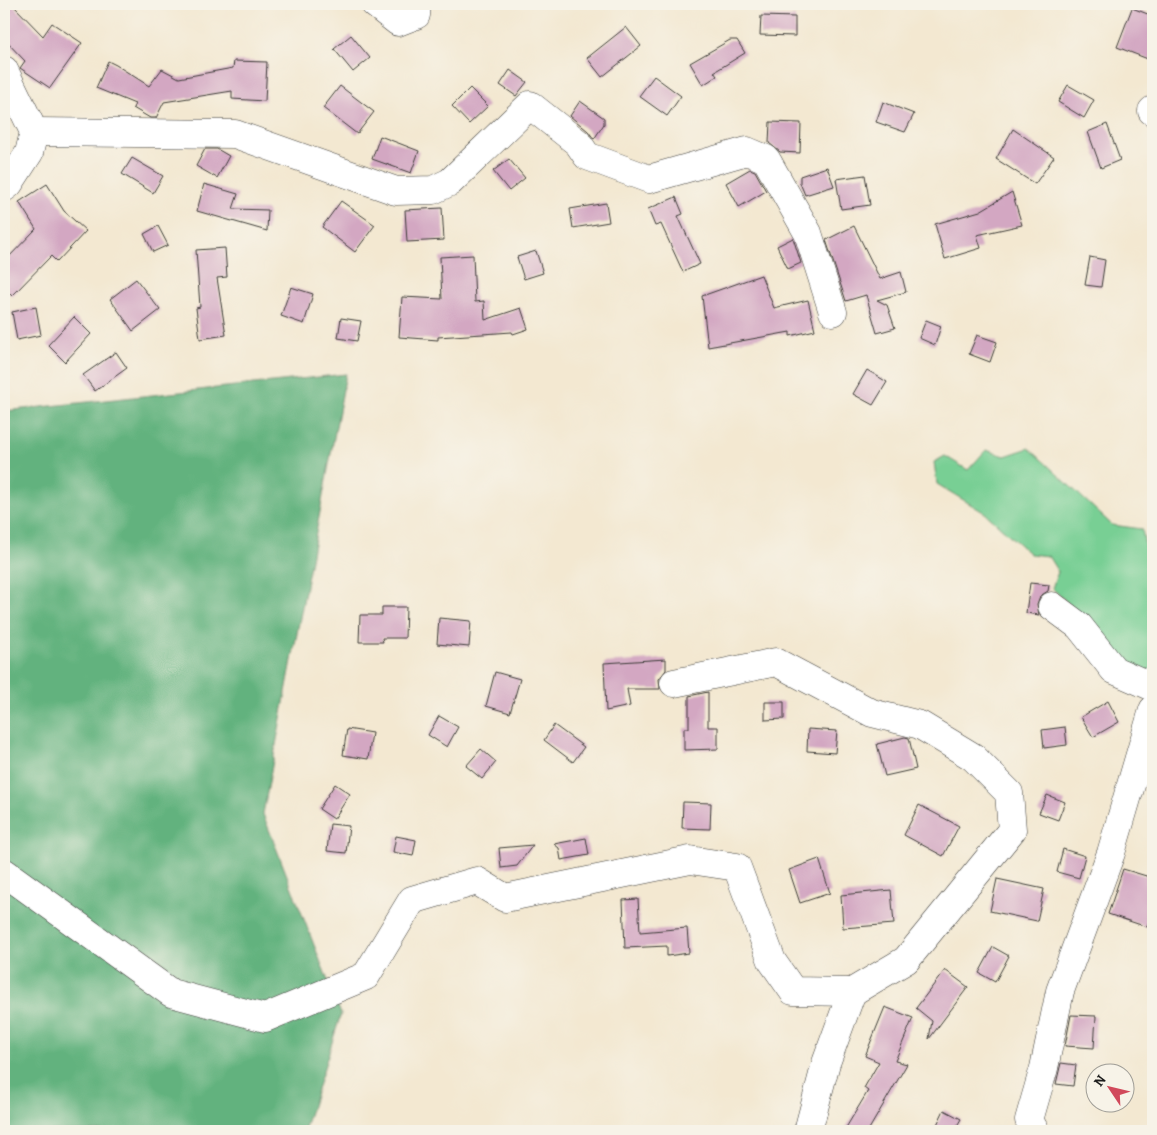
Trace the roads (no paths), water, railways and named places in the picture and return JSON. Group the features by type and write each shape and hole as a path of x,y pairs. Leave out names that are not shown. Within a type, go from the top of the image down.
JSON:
{"street":[{"path":"375,4 398,22 416,15 417,4"},
{"path":"4,70 34,132 29,153 9,184 4,188"},
{"path":"34,132 234,134 396,191 433,190 450,182 530,105 578,143 587,156 649,179 747,151 766,159 808,233 833,312"},
{"path":"1052,606 1079,626 1114,670 1153,687"},
{"path":"4,872 171,993 265,1018 366,976 412,900 477,881 505,898 690,860 737,866 772,961 792,991 852,992 906,960 1012,830 1008,793 973,757 920,724 872,714 776,662 674,683"},
{"path":"1035,1131 1029,1120 1044,1068 1060,991 1111,853 1153,710"},
{"path":"808,1131 826,1063 852,992"}]}
